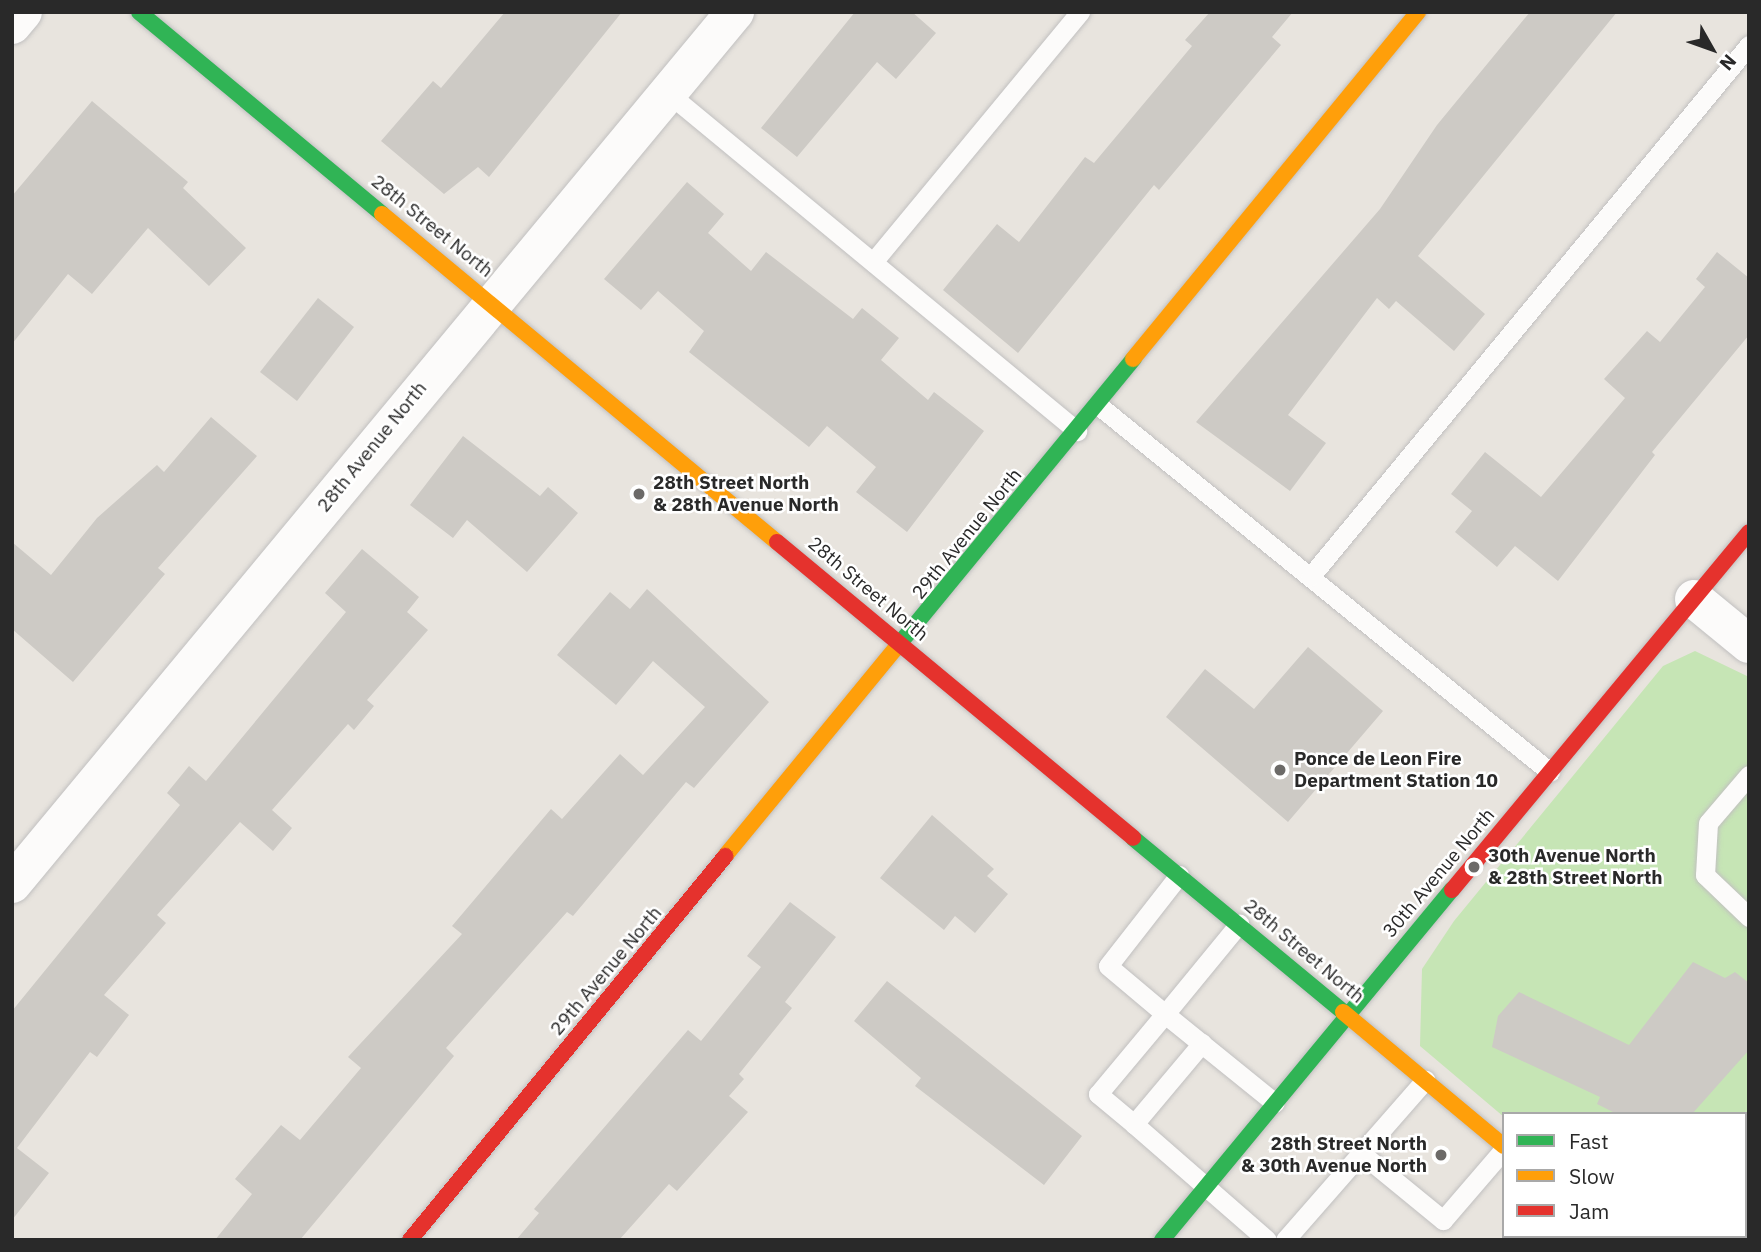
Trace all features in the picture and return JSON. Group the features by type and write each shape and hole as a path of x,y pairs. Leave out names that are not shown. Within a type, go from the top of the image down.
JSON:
{"street":[{"path":"12,25 23,12"},
{"name":"28th Street North","path":"139,12 1502,1145"},
{"name":"28th Avenue North","path":"12,884 735,12"},
{"name":"29th Avenue North","path":"410,1240 903,645 1418,12"},
{"name":"30th Avenue North","path":"1162,1240 1749,532"},
{"path":"1694,599 1749,644"}],"lane":[{"path":"873,262 1080,12"},
{"path":"1310,577 1749,45"},
{"path":"668,93 1077,431"},
{"path":"1098,405 1550,772"},
{"path":"1749,775 1708,823 1705,875 1749,917"},
{"path":"1179,875 1108,966 1275,1103"},
{"path":"1239,924 1098,1094 1268,1240"},
{"path":"1134,1124 1202,1043"},
{"path":"1285,1240 1425,1080"},
{"path":"1361,1153 1443,1220 1502,1149"}],"green space":[{"path":"1695,651 1749,677 1749,1240 1696,1238 1747,1238 1747,1112 1502,1112 1502,1115 1420,1046 1422,969 1454,921 1663,666"}],"building":[{"path":"505,12 622,12 489,177 478,167 444,194 381,141 433,81 441,88"},
{"path":"855,12 912,12 936,33 896,79 877,62 797,157 761,128"},
{"path":"1210,12 1293,12 1272,37 1281,45 1159,190 1154,185 1018,353 943,290 997,224 1019,242 1085,157 1094,163 1192,46 1185,40"},
{"path":"1530,12 1617,12 1418,256 1485,314 1454,351 1396,301 1389,309 1377,298 1288,415 1326,443 1290,491 1196,422 1380,209 1437,125"},
{"path":"92,101 188,182 183,188 246,248 209,286 148,228 92,294 68,274 12,344 12,196"},
{"path":"687,182 724,214 708,233 751,271 766,252 853,319 862,308 899,338 881,360 928,400 934,392 984,431 907,532 856,492 876,467 827,426 809,447 689,352 704,331 658,291 641,310 604,279"},
{"path":"1717,252 1749,278 1749,335 1652,452 1655,455 1558,581 1515,546 1497,567 1455,532 1472,511 1451,494 1485,452 1541,497 1625,398 1604,379 1647,331 1660,342 1705,287 1696,279"},
{"path":"318,298 354,327 297,401 260,372"},
{"path":"211,417 257,456 158,568 165,574 73,682 12,629 12,542 51,575 97,518 157,465 164,472"},
{"path":"463,436 540,496 548,487 578,513 527,572 467,520 453,538 410,505"},
{"path":"362,549 419,597 407,612 428,630 367,700 374,706 354,730 348,724 272,810 292,828 273,851 240,822 157,915 166,923 104,995 129,1015 97,1057 90,1052 17,1148 49,1173 12,1220 12,1011 180,805 167,793 189,766 206,781 346,612 325,593"},
{"path":"647,589 769,702 694,788 686,782 573,916 567,912 446,1048 454,1056 300,1240 215,1240 252,1194 235,1179 281,1125 300,1140 361,1068 348,1057 462,934 452,926 551,809 562,819 620,754 643,775 705,707 653,661 616,705 557,655 610,592 630,609"},
{"name":"Ponce de Leon Fire Department Station 10","path":"1308,647 1383,711 1288,822 1166,717 1205,669 1254,709"},
{"path":"932,815 994,869 987,876 1008,894 975,933 955,916 944,930 880,878"},
{"path":"790,902 836,937 785,1002 792,1008 739,1074 744,1079 729,1096 748,1112 677,1191 669,1184 619,1240 516,1240 539,1213 534,1209 688,1030 701,1041 761,967 747,956"},
{"path":"1693,962 1725,978 1735,972 1749,983 1749,1050 1694,1112 1613,1112 1597,1104 1600,1097 1492,1047 1498,1016 1519,992 1629,1045"},
{"path":"887,981 1082,1136 1044,1185 915,1086 921,1078 854,1021"}],"traffic: fast":[{"path":"139,12 382,214"},
{"path":"896,648 1133,359"},
{"path":"1133,838 1343,1012"},
{"path":"1162,1240 1452,890"}],"traffic: slow":[{"path":"1133,359 1418,12"},
{"path":"382,214 777,542"},
{"path":"725,856 896,648"},
{"path":"1343,1012 1502,1144"}],"traffic: jam":[{"path":"1452,890 1749,532"},
{"path":"777,542 1133,838"},
{"path":"410,1240 725,856"}],"place":[{"name":"28th Street North & 28th Avenue North","path":"639,494"},
{"name":"Ponce de Leon Fire Department Station 10","path":"1280,770"},
{"name":"30th Avenue North & 28th Street North","path":"1474,867"},
{"name":"28th Street North & 30th Avenue North","path":"1441,1155"}]}
